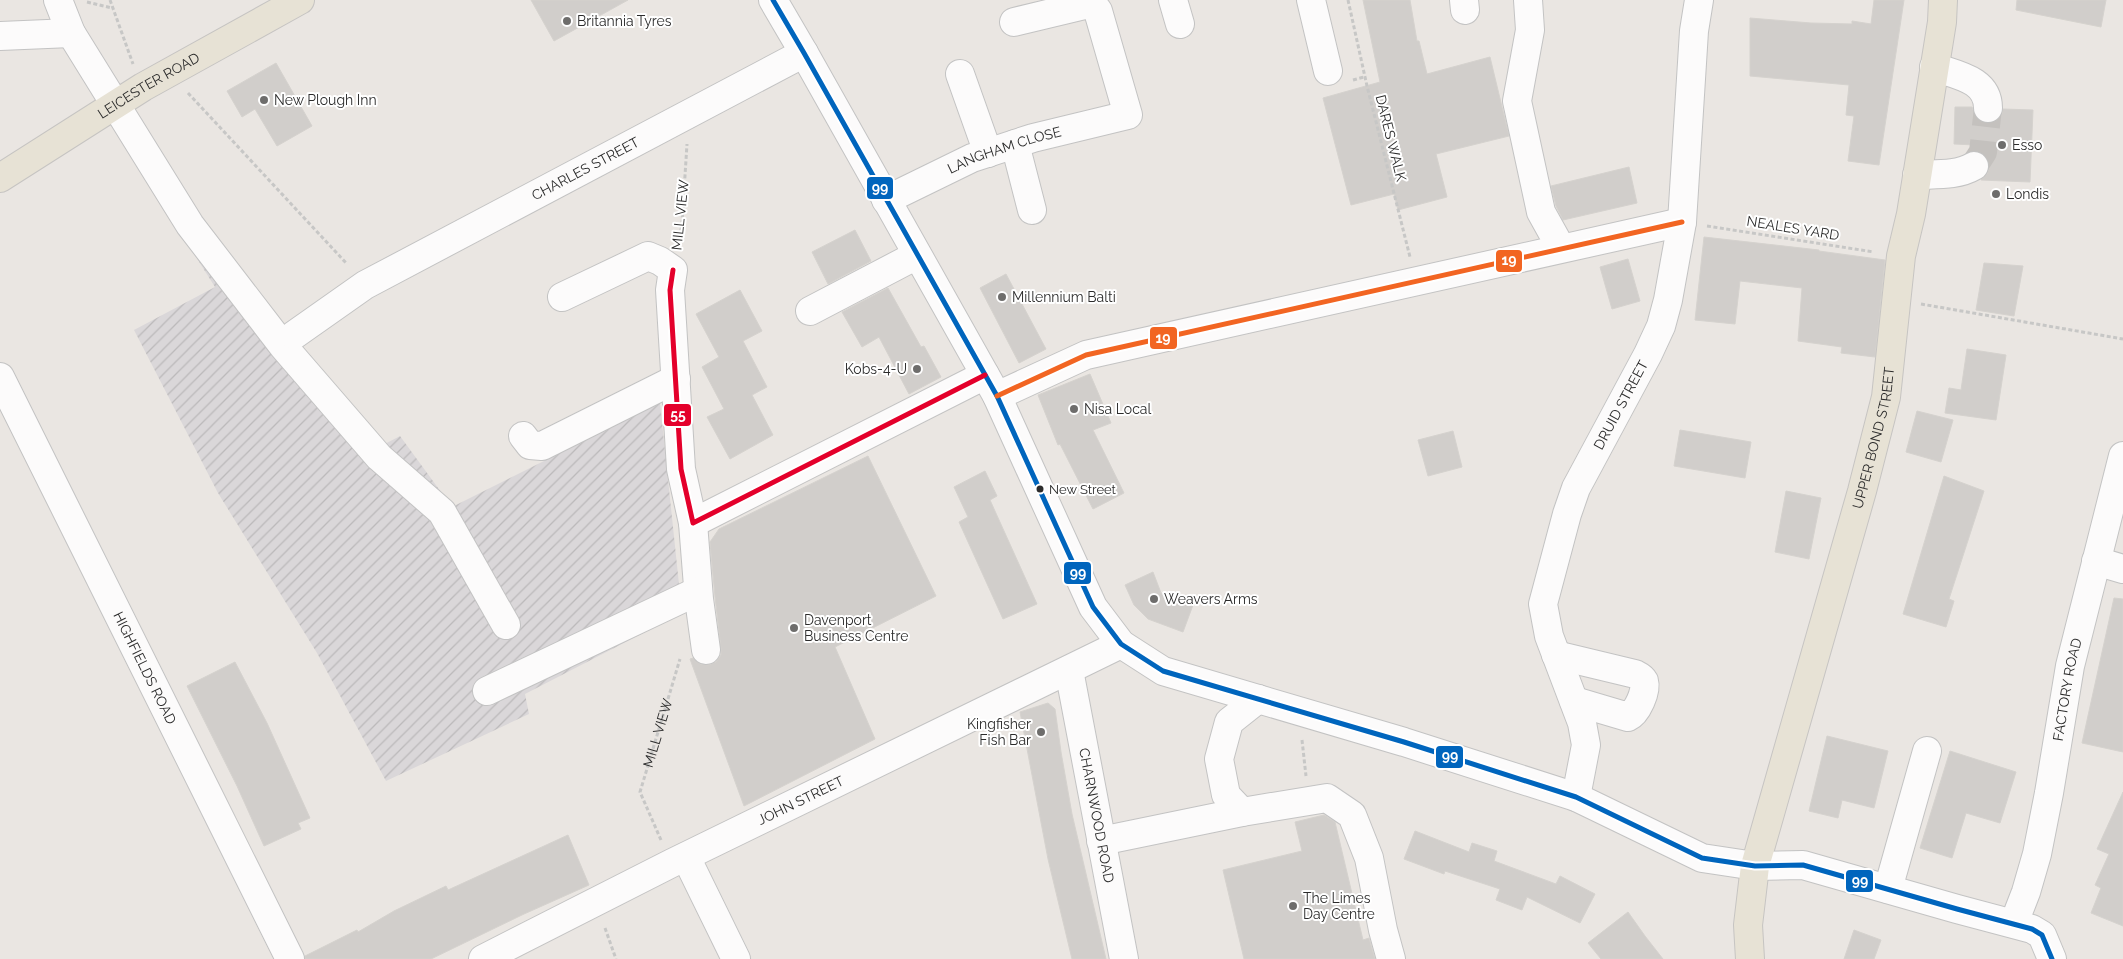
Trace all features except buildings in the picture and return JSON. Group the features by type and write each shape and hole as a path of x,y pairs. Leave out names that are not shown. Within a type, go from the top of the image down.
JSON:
{"main road":[{"name":"LEICESTER ROAD","path":"0,178 143,87 300,0"},
{"name":"UPPER BOND STREET","path":"1750,959 1748,925 1755,866 1862,491 1886,397 1901,256 1917,175 1942,22 1943,0"}],"street":[{"path":"58,0 71,33 117,104 190,225 284,346 379,457 442,512 506,625"},
{"path":"773,0 991,386 1093,607 1121,644 1163,671 1404,742 1576,797 1702,858 1755,866 1803,865 2032,929 2042,935 2052,959"},
{"path":"1311,0 1328,70"},
{"path":"1528,0 1530,30 1517,101 1541,212 1560,248"},
{"name":"DRUID STREET","path":"1576,797 1586,745 1582,723 1549,636 1543,604 1567,514 1588,462 1627,396 1661,326 1668,300 1682,222 1694,31 1699,0"},
{"name":"LANGHAM CLOSE","path":"886,200 972,158 1015,144 1128,114 1098,11 1091,4 1014,22"},
{"path":"0,36 71,33"},
{"name":"CHARLES STREET","path":"294,335 365,284 804,53"},
{"path":"1934,67 1980,86 1985,94 1988,108"},
{"path":"960,74 988,153"},
{"path":"1015,144 1032,210"},
{"path":"1917,175 1949,174 1965,171 1974,166"},
{"path":"693,523 991,386 1086,355 1682,222"},
{"path":"810,311 916,255"},
{"path":"562,298 648,256 655,258 673,270"},
{"name":"MILL VIEW","path":"673,270 670,290 681,469 693,523 698,591 694,652"},
{"name":"HIGHFIELDS ROAD","path":"0,377 290,959"},
{"path":"523,436 530,445 542,446 676,379"},
{"name":"FACTORY ROAD","path":"2014,923 2026,892 2036,854 2049,793 2070,666 2123,456"},
{"path":"2096,561 2123,569"},
{"path":"487,691 698,591"},
{"name":"JOHN STREET","path":"483,959 524,950 596,901 1121,644"},
{"path":"1556,655 1635,674 1641,676 1644,681 1645,687 1636,712 1628,717 1574,701"},
{"name":"CHARNWOOD ROAD","path":"1069,670 1124,959"},
{"path":"1242,812 1226,795 1219,759 1229,722 1258,699"},
{"path":"1888,890 1927,752"},
{"path":"1101,841 1242,812 1327,798 1352,815 1369,858 1383,930 1391,959"},
{"path":"679,860 736,959"}],"path":[{"path":"80,0 113,8"},
{"path":"110,0 129,56 143,87"},
{"name":"DARES WALK","path":"1348,0 1366,86 1416,281"},
{"path":"169,72 365,284"},
{"name":"MILL VIEW","path":"673,270 682,223 688,114"},
{"name":"NEALES YARD","path":"1682,222 1901,256"},
{"path":"1896,300 2123,339"},
{"name":"MILL VIEW","path":"679,860 640,792 694,652"},
{"path":"1294,710 1304,745 1306,782 1299,802"},
{"path":"596,901 616,959"}],"shaded area":[{"path":"122,140 193,216 381,446 400,436 452,507 660,403 682,613 525,694 529,714 386,781 317,653 218,493 134,330 215,287"}],"tunnel":[{"path":"1974,166 1983,152 1988,108"}],"transit line":[{"name":"99","path":"773,0 997,396 1093,607 1121,644 1163,671 1404,742 1576,797 1702,858 1755,866 1803,865 2032,929 2042,935 2052,959"},
{"name":"19","path":"997,396 1086,355 1682,222"},
{"name":"55","path":"673,270 670,290 681,469 693,523 985,375"}],"place":[{"name":"Britannia Tyres","path":"567,21"},
{"name":"New Plough Inn","path":"264,100"},
{"name":"Esso","path":"2002,145"},
{"name":"Londis","path":"1996,194"},
{"name":"Millennium Balti","path":"1002,297"},
{"name":"Kobs-4-U","path":"917,369"},
{"name":"Nisa Local","path":"1074,409"},
{"name":"New Street","path":"1040,489"},
{"name":"Weavers Arms","path":"1154,599"},
{"name":"Davenport Business Centre","path":"794,628"},
{"name":"Kingfisher Fish Bar","path":"1041,732"},
{"name":"The Limes Day Centre","path":"1293,906"}]}
